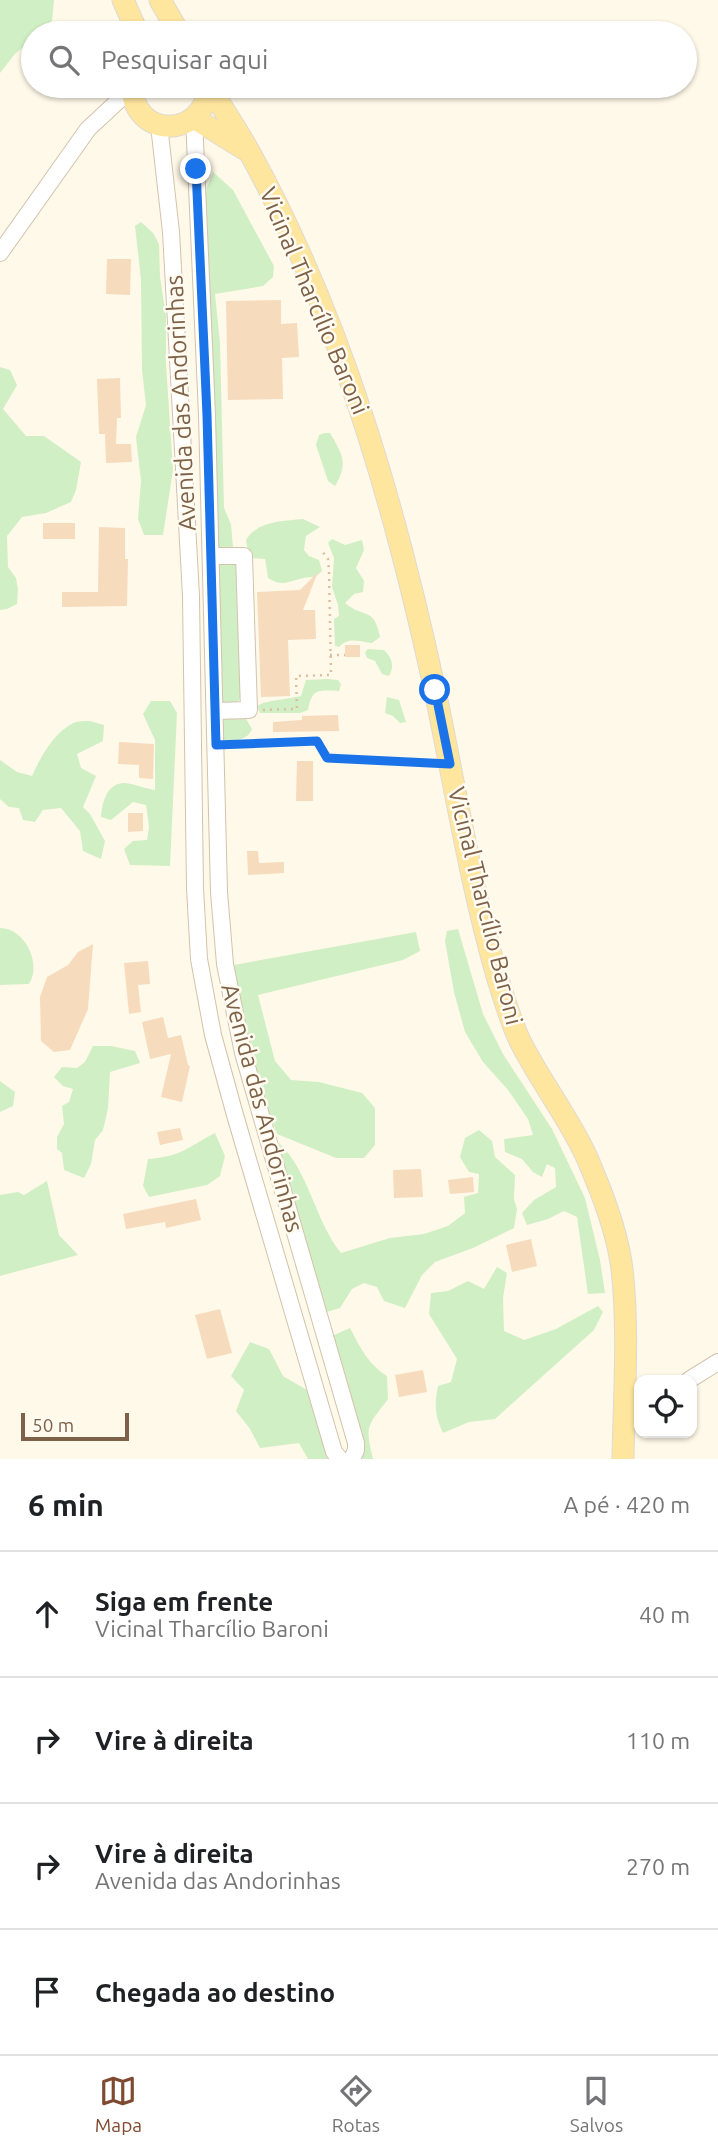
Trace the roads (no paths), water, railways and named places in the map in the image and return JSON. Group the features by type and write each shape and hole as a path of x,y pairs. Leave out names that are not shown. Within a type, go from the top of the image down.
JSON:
{"main road":[{"path":"122,0 132,21"},
{"path":"160,0 172,21"},
{"path":"134,98 139,111 148,120 172,127 194,118 208,98"},
{"name":"Vicinal Tharcílio Baroni","path":"216,98 250,153 289,229 334,334 370,436 404,558 435,690 467,852 498,976 520,1041 592,1168 612,1224 621,1266 632,1415 624,1459"},
{"path":"194,118 250,153"}],"street":[{"path":"0,253 88,129 120,98"},
{"name":"Avenida das Andorinhas","path":"194,118 207,415 219,892 225,964 243,1053 356,1443 352,1459"},
{"name":"Avenida das Andorinhas","path":"159,125 173,259 191,596 195,888 199,959 213,1035 235,1115 334,1452 340,1459"},
{"path":"211,556 244,556 250,710 215,711"},
{"path":"697,1375 718,1362"}]}
